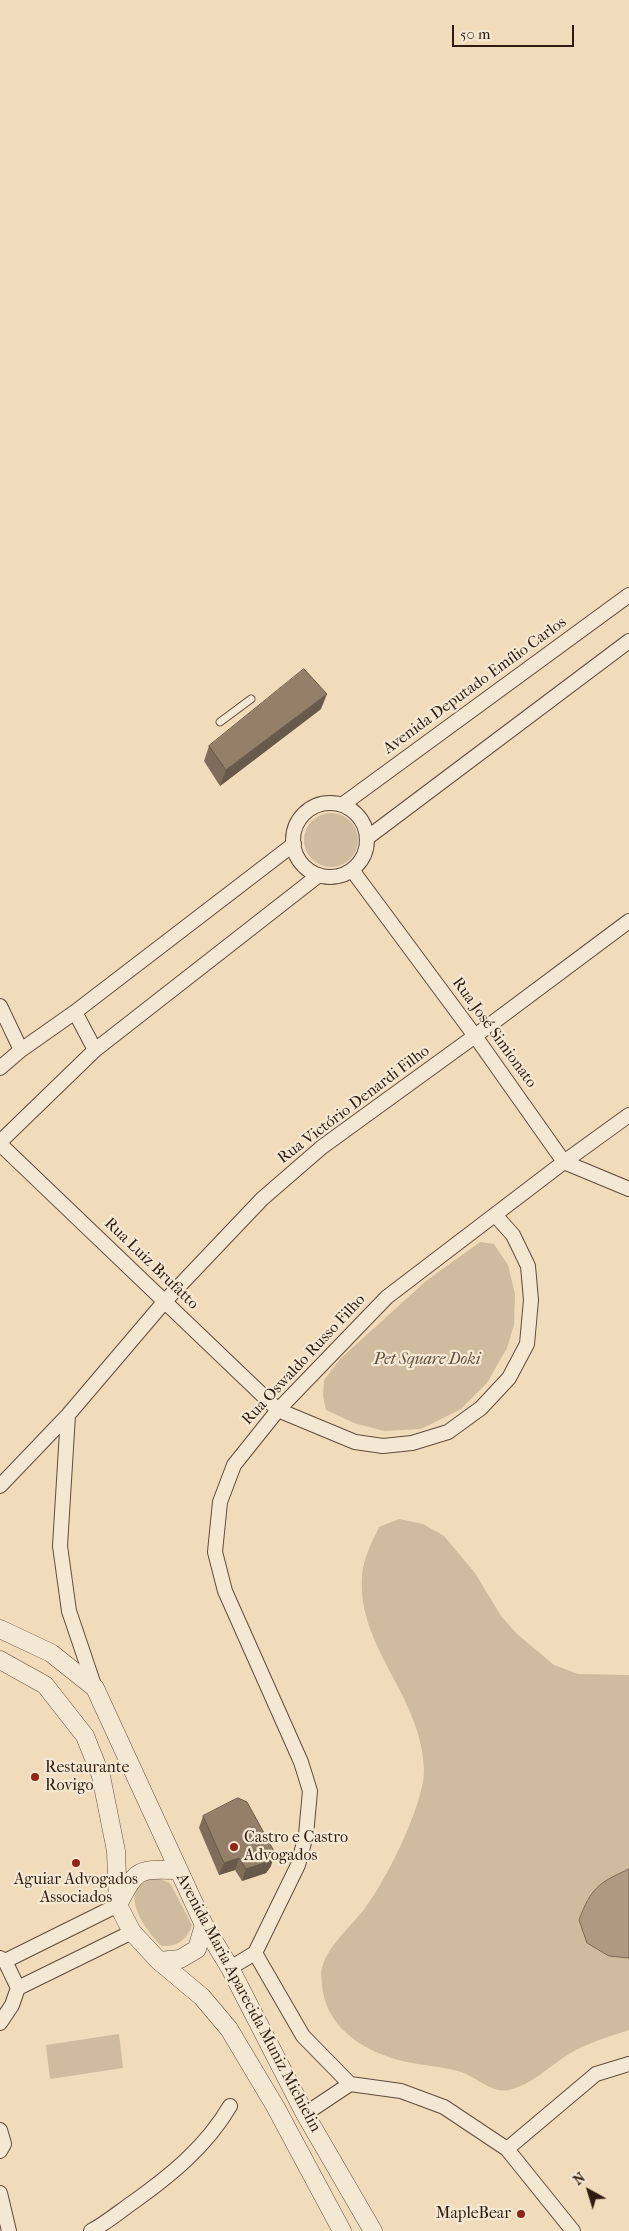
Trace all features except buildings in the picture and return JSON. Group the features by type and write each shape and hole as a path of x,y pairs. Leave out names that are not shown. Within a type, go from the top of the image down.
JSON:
{"street":[{"name":"Avenida Deputado Emílio Carlos","path":"342,805 629,595"},
{"path":"367,838 629,641"},
{"path":"325,804 342,805 360,818 365,827 367,838 363,856 352,870 336,876 319,875 302,863 294,844 296,827 308,811 325,804"},
{"path":"0,1068 21,1050 75,1012 294,844"},
{"name":"Rua José Simionato","path":"352,870 475,1036 564,1162"},
{"path":"0,1143 95,1050 319,875"},
{"name":"Rua Victório Denardi Filho","path":"0,1486 68,1415 165,1301 262,1199 322,1147 629,921"},
{"path":"0,1006 21,1050"},
{"path":"75,1012 95,1050"},
{"name":"Rua Oswaldo Russo Filho","path":"256,1953 298,1865 306,1835 310,1791 301,1762 225,1591 215,1552 220,1502 234,1465 278,1410 387,1297 496,1216 564,1162 629,1115"},
{"name":"Rua Luiz Brufatto","path":"0,1143 278,1410"},
{"path":"564,1162 629,1189"},
{"path":"278,1410 355,1442 383,1446 412,1443 448,1432 481,1408 510,1378 527,1344 531,1300 528,1266 513,1235 496,1216"},
{"path":"68,1415 60,1546 69,1611 95,1688"},
{"path":"0,1629 51,1653 95,1688"},
{"name":"Avenida Maria Aparecida Muniz Michielin","path":"0,1660 46,1685 85,1736 101,1776 116,1850 118,1904 132,1932 159,1961 202,1997 229,2029 275,2106 342,2231"},
{"name":"Avenida Maria Aparecida Muniz Michielin","path":"95,1688 204,1925 230,1968 305,2114 373,2231"},
{"path":"18,1988 3,1959 118,1904 132,1877 150,1869 178,1870"},
{"path":"159,1961 180,1959 196,1949 204,1925"},
{"path":"0,2023 12,2005 18,1988 132,1932"},
{"path":"230,1968 256,1953 303,2036 350,2084 401,2091 444,2106 507,2149 573,2231"},
{"path":"507,2149 596,2074 629,2064"},
{"path":"305,2114 350,2084"},
{"path":"91,2231 162,2181 195,2152 219,2125 230,2106"},
{"path":"0,2130 4,2144 0,2151"},
{"path":"0,2192 9,2231"}],"lane":[{"path":"220,722 251,699"}],"green space":[{"path":"326,813 336,813 346,817 354,825 358,840 354,855 346,863 336,867 326,867 316,863 308,855 304,845 304,835 308,825 316,817"},
{"name":"Pet Square Doki","path":"480,1242 494,1244 508,1265 515,1294 514,1325 507,1348 487,1383 461,1409 421,1429 384,1431 354,1423 326,1410 323,1396 324,1380 340,1359 426,1281"},
{"path":"399,1519 423,1524 444,1536 475,1573 501,1616 517,1634 554,1665 578,1674 629,1675 629,1869 610,1878 592,1893 579,1920 609,1956 629,1958 629,2030 598,2040 576,2050 526,2084 509,2090 497,2090 461,2072 402,2061 370,2049 341,2028 328,2009 324,1998 321,1972 325,1960 335,1944 374,1896 383,1880 403,1841 423,1784 424,1769 421,1743 413,1718 369,1626 363,1602 362,1576 371,1545 379,1527"},
{"path":"157,1878 170,1883 192,1925 187,1935 177,1944 162,1946 147,1929 136,1908 134,1897 137,1888 144,1882"},
{"path":"119,2034 123,2068 50,2079 46,2045"}],"shaded area":[{"path":"629,1869 629,1958 609,1956 587,1943 579,1920 592,1893 610,1878"}],"place":[{"name":"Restaurante Rovigo","path":"35,1777"},
{"name":"Castro e Castro Advogados","path":"234,1847"},
{"name":"Aguiar Advogados Associados","path":"76,1863"},
{"name":"MapleBear","path":"521,2214"}]}
